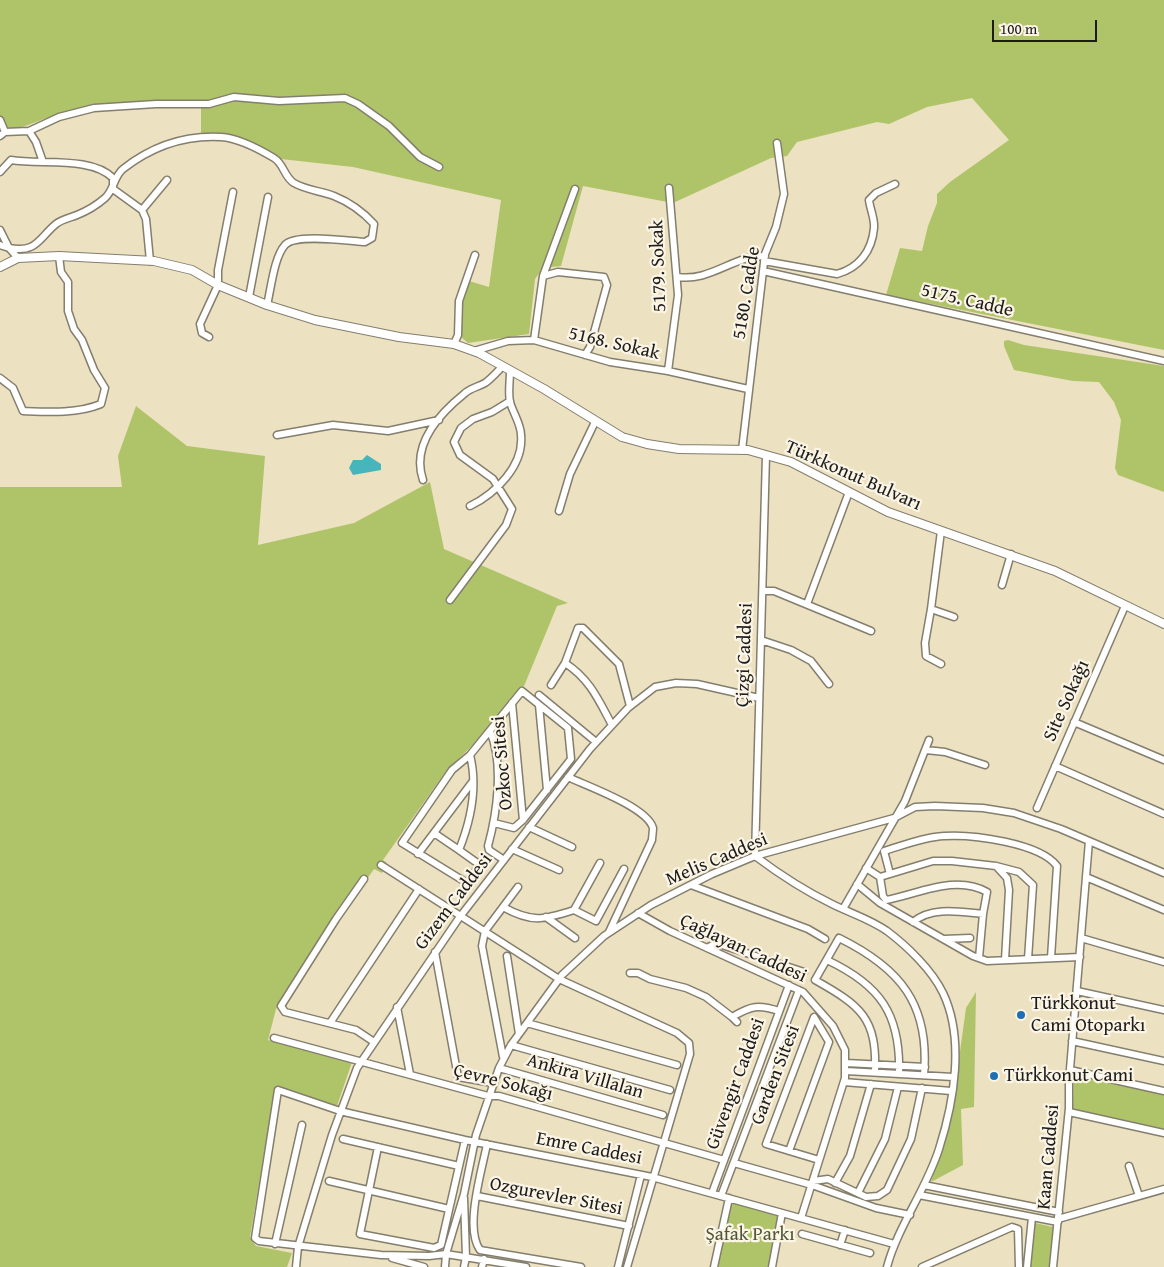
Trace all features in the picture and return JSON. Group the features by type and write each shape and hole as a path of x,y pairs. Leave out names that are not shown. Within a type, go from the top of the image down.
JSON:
{"street":[{"path":"0,120 2,134 29,131 59,117 94,108 156,104 209,104 234,98 279,101 345,98 358,104 388,126 420,157 439,167"},
{"path":"29,131 36,142 43,162"},
{"path":"0,245 21,250 34,246 58,222 89,210 113,189 121,171 156,147 184,140 223,137 246,144 272,157 280,162 292,182 335,196 364,213 374,224 372,238 365,242 298,239 285,244 278,258 267,305"},
{"name":"5180. Cadde","path":"742,450 763,271 784,194 777,143"},
{"path":"0,172 12,160 72,162 107,172 113,178 113,189"},
{"path":"142,210 167,180"},
{"path":"678,277 698,278 754,256 838,274 849,271 862,262 869,246 874,227 869,200 876,193 895,184"},
{"name":"5179. Sokak","path":"668,371 677,313 678,277 669,188"},
{"path":"113,189 142,210 146,220 150,261"},
{"path":"534,340 543,276 575,189"},
{"path":"209,337 202,333 200,324 218,285 218,270 233,192"},
{"path":"249,297 268,197"},
{"path":"0,230 18,258 0,267"},
{"path":"454,344 458,335 459,301 475,255"},
{"path":"0,378 13,388 22,411 55,412 94,407 101,404 104,388 94,370 82,340 74,330 68,311 68,282 61,272 59,256"},
{"name":"Türkkonut Bulvarı","path":"18,258 59,256 150,261 192,270 218,285 267,305 315,320 390,336 454,344 474,351 544,389 622,437 647,444 679,449 742,450 791,462 888,512 1055,571 1164,624"},
{"name":"5175. Cadde","path":"763,271 1164,361"},
{"path":"543,276 558,272 604,277 607,285 590,347 585,355"},
{"name":"5168. Sokak","path":"474,351 508,341 534,340 610,362 668,371 748,389"},
{"path":"423,480 420,469 421,449 425,436 464,394 506,369 510,401 522,433 521,446 514,464 499,487 483,500 470,506"},
{"path":"450,600 506,525 512,509 499,487 486,473 460,455 454,442 461,428 467,423 510,401"},
{"path":"277,435 333,425 388,431 439,420"},
{"path":"559,511 570,474 595,422"},
{"name":"Çizgi Caddesi","path":"755,856 766,455"},
{"path":"807,604 849,492"},
{"path":"941,531 932,609 925,643 926,656 941,664"},
{"path":"1002,585 1011,554"},
{"path":"763,591 774,591 871,631"},
{"name":"Site Sokağı","path":"1036,808 1125,606"},
{"path":"932,609 954,617"},
{"path":"552,685 566,663 578,628 583,628 619,664 630,706"},
{"path":"761,640 791,650 812,661 829,684"},
{"path":"566,663 579,672 590,684 612,725"},
{"name":"Gizem Caddesi","path":"296,1267 298,1248 340,1111 362,1060 461,916 596,742 630,706 655,687 676,683 697,684 759,698"},
{"name":"Ozkoc Sitesi","path":"470,755 473,781 470,816 459,850 480,865 467,884 402,843 452,770 470,755 522,691 568,728 571,758 523,820 514,828 494,823 497,785 495,749 490,731"},
{"path":"539,695 596,742"},
{"name":"Ozkoc Sitesi","path":"512,704 523,820"},
{"path":"539,705 547,790"},
{"path":"1074,722 1164,760"},
{"path":"843,909 904,801 929,740"},
{"path":"926,750 945,752 985,765"},
{"path":"1054,766 1164,814"},
{"path":"568,777 632,807 645,816 653,828 652,840 608,934"},
{"name":"Ozkoc Sitesi","path":"418,854 473,781"},
{"name":"Melis Caddesi","path":"445,1267 446,1254 464,1194 474,1142 488,1096 503,1057 559,979 608,934 638,913 691,884 755,856 894,818 915,807 983,808 1032,817 1164,873"},
{"path":"494,823 488,846 489,850 504,860"},
{"path":"529,827 572,847"},
{"path":"434,833 459,850"},
{"path":"890,874 884,851 944,836 1007,843 1051,858 1056,866 1051,958"},
{"name":"Kaan Caddesi","path":"1053,1267 1069,1112 1072,1041 1089,841"},
{"path":"512,849 559,870"},
{"path":"755,856 799,886 887,931 925,968 943,992 952,1019 955,1050 953,1077 939,1150 924,1186 894,1244 887,1267"},
{"path":"866,868 880,877 933,861 973,862 1019,872 1033,884 1028,959"},
{"path":"574,910 600,862"},
{"path":"381,865 559,979 677,1033 690,1043 690,1054 652,1177 627,1267"},
{"path":"996,866 1008,878 1005,960"},
{"path":"503,907 524,918 546,917 574,910 596,921 624,869"},
{"path":"880,877 883,896 886,900 942,885 980,888 987,892 978,958"},
{"path":"1086,877 1164,910"},
{"path":"364,879 281,1006 285,1012 356,1030 374,1042"},
{"path":"691,884 808,929 824,939"},
{"path":"857,884 880,903 978,958 1005,960 1080,957"},
{"path":"503,1057 482,946 485,931 518,887"},
{"path":"330,1023 419,889"},
{"path":"913,922 919,916 935,912 983,914"},
{"name":"Çağlayan Caddesi","path":"638,913 670,931 800,990 820,1008 833,1026 846,1050 844,1082 802,1218"},
{"path":"546,917 575,938"},
{"path":"875,1072 874,1039 869,1022 857,1008 840,994 815,980 839,938 866,952 889,969 906,990 917,1011 923,1031 924,1075"},
{"path":"943,939 970,938"},
{"path":"1081,938 1164,962"},
{"path":"707,948 716,943 804,972"},
{"path":"435,952 458,1077 493,1083"},
{"path":"506,956 519,1034"},
{"path":"827,960 856,976 869,986 886,1004 895,1027 899,1074"},
{"path":"630,973 638,973 650,980 686,988 706,997 737,1022"},
{"name":"Güvengir Caddesi","path":"712,1193 789,985"},
{"name":"Güvengir Caddesi","path":"721,1196 800,990"},
{"path":"1077,991 1164,1010"},
{"path":"732,1017 750,1007 765,1006 779,1011"},
{"path":"397,1008 410,1074"},
{"name":"Garden Sitesi","path":"789,1151 829,1042 814,1017 766,1144 789,1151 820,1160"},
{"name":"Ankira Villalan","path":"527,1023 678,1065"},
{"name":"Çevre Sokağı","path":"274,1038 362,1060 488,1096 499,1096 663,1141 724,1160"},
{"path":"1072,1041 1164,1061"},
{"name":"Ankira Villalan","path":"510,1045 670,1090"},
{"path":"846,1063 925,1067"},
{"name":"Ankira Villalan","path":"499,1068 663,1115"},
{"path":"1070,1070 1164,1091"},
{"path":"846,1071 953,1077"},
{"path":"844,1082 951,1091"},
{"path":"835,1182 850,1156 871,1084"},
{"path":"858,1193 885,1140 898,1086"},
{"path":"812,1183 828,1179 866,1197 878,1196 887,1190 911,1139 922,1088"},
{"name":"Emre Caddesi","path":"275,1244 259,1241 255,1238 278,1090 340,1111 474,1142 652,1177 894,1244"},
{"path":"1069,1112 1164,1133"},
{"path":"302,1125 275,1244 382,1256 446,1254 526,1267"},
{"path":"343,1139 459,1166"},
{"path":"378,1148 360,1234 434,1248 441,1245 465,1140"},
{"name":"Ozgurevler Sitesi","path":"487,1144 477,1196 474,1241 480,1250 581,1267"},
{"path":"734,1162 812,1183 850,1200 910,1215"},
{"path":"1129,1166 1139,1196"},
{"name":"Ozgurevler Sitesi","path":"618,1267 641,1175"},
{"path":"329,1181 449,1209"},
{"path":"924,1186 1058,1218"},
{"path":"919,1195 1032,1217 1058,1218 1164,1189"},
{"name":"Melis Caddesi","path":"464,1194 466,1257 464,1267"},
{"name":"Ozgurevler Sitesi","path":"477,1196 629,1226"},
{"path":"714,1267 729,1198"},
{"path":"772,1267 782,1213"},
{"path":"1027,1267 1032,1217"},
{"path":"922,1267 1012,1227 1018,1229 1019,1267"},
{"path":"840,1245 845,1230"},
{"path":"802,1234 870,1253"},
{"path":"382,1256 424,1267"},
{"path":"482,1267 484,1259"}],"green space":[{"path":"0,0 1164,0 1164,350 886,295 900,248 922,251 928,226 937,203 937,194 950,182 1009,140 972,98 927,107 889,124 877,122 797,142 787,156 771,158 673,203 583,186 561,266 543,268 535,279 529,334 468,343 461,337 463,299 469,281 489,287 501,200 353,167 281,159 241,139 201,137 201,102 147,102 93,106 58,114 0,134"},
{"path":"1008,340 1024,345 1164,366 1164,492 1118,475 1115,468 1121,420 1114,402 1099,382 1073,381 1014,370 1004,346 1004,341"},
{"path":"136,406 187,446 265,456 258,545 354,523 430,482 444,549 568,603 557,606 522,691 484,734 446,771 383,860 387,863 382,873 374,869 276,1009 268,1040 352,1062 337,1106 275,1088 250,1237 256,1246 292,1253 287,1267 0,1267 0,487 122,487 118,456"},
{"path":"976,992 974,1107 961,1109 963,1165 931,1182 951,1117 966,1008"},
{"path":"1074,1075 1164,1095 1164,1131 1073,1110"},
{"name":"Şafak Parkı","path":"731,1202 779,1215 768,1267 718,1267"},
{"path":"1035,1223 1053,1227 1050,1267 1031,1267"}],"water":[{"path":"367,455 381,464 381,470 353,475 349,468 353,460 362,460"}],"place":[{"name":"Türkkonut Cami Otoparkı","path":"1021,1015"},
{"name":"Türkkonut Cami","path":"994,1076"}]}
